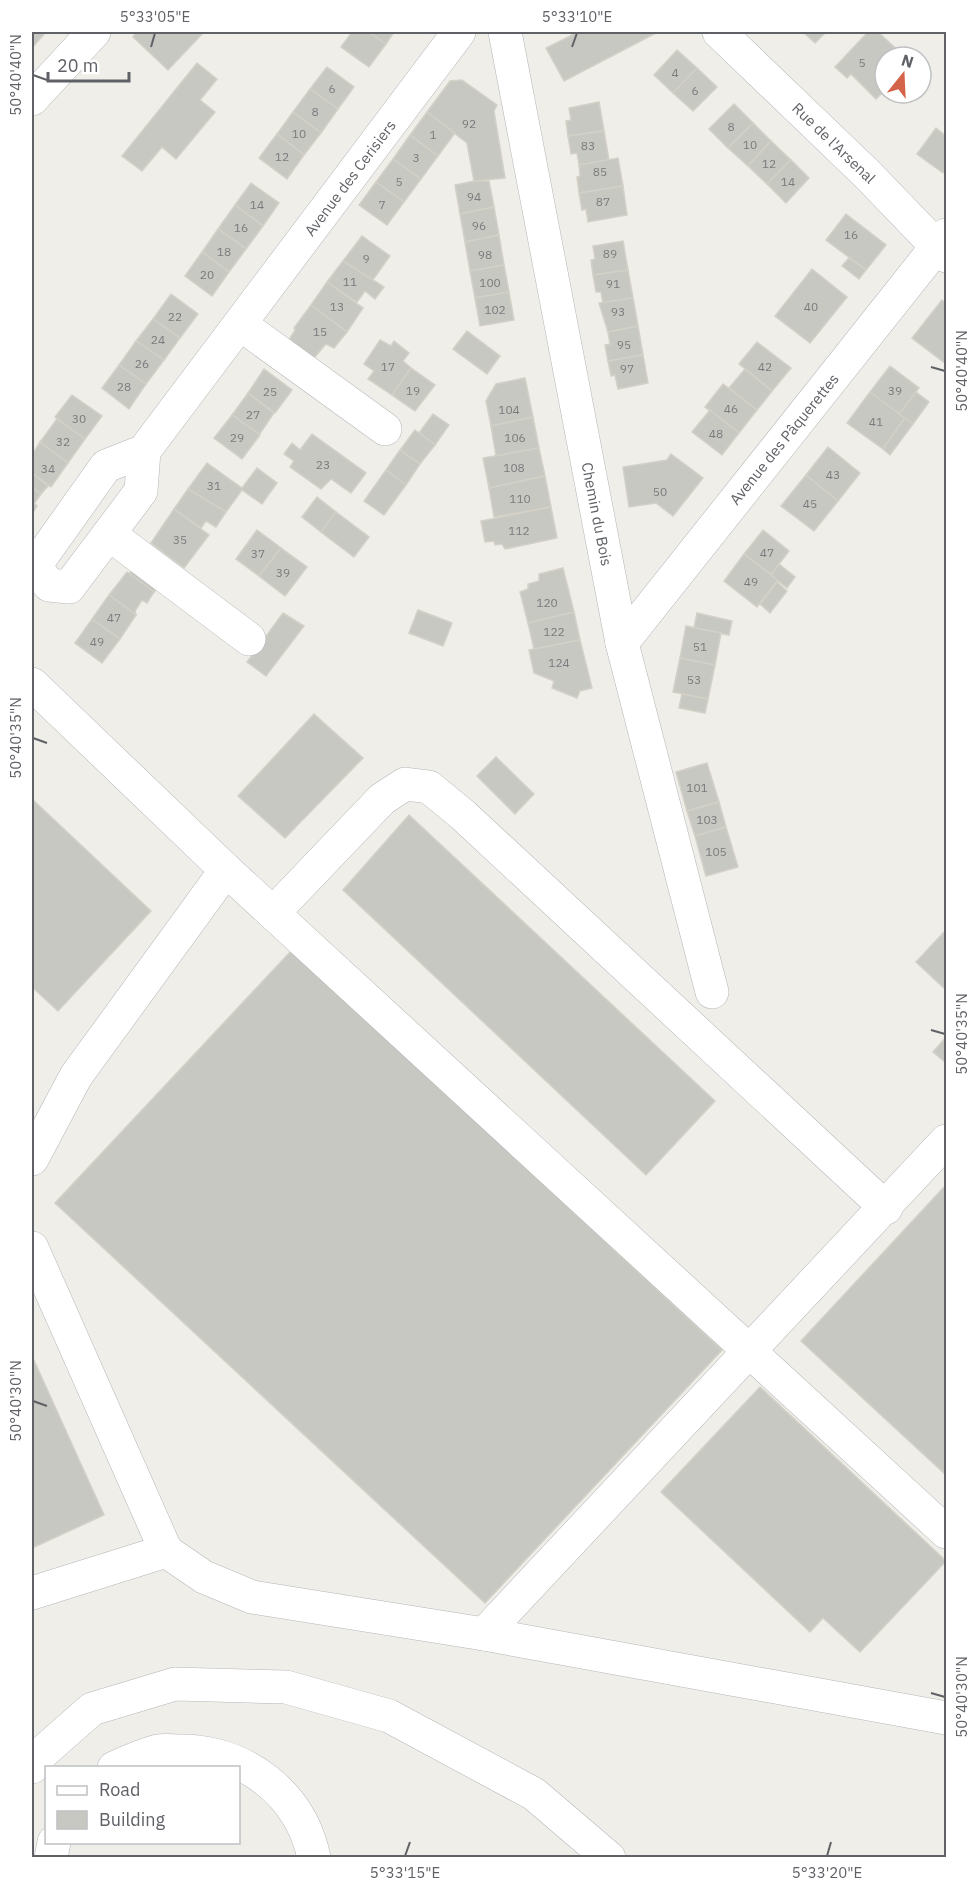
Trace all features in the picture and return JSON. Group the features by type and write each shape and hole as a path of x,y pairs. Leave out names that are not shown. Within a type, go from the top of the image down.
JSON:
{"street":[{"path":"32,99 93,32"},
{"name":"Avenue des Cerisiers","path":"144,451 459,32"},
{"name":"Chemin du Bois","path":"505,32 622,643 712,992"},
{"name":"Rue de l'Arsenal","path":"719,32 943,246"},
{"name":"Avenue des Pâquerettes","path":"622,643 943,246"},
{"path":"240,324 385,429"},
{"path":"144,451 141,491 69,587 50,585 35,566 106,466 144,451"},
{"path":"108,534 249,639"},
{"path":"32,684 226,870 751,1350 946,1532"},
{"path":"273,913 382,799 405,784 429,787 463,815 886,1208"},
{"path":"32,1159 76,1076 226,870"},
{"path":"484,1634 946,1142"},
{"path":"32,1248 166,1551 204,1576 252,1597 484,1634 946,1718"},
{"path":"32,1593 166,1551"},
{"path":"32,1767 34,1760 92,1709 175,1684 286,1687 389,1716 534,1794 609,1857"},
{"path":"117,1766 158,1751 205,1751 249,1767 285,1796 309,1836 314,1857"}],"building":[{"path":"32,32 46,32 32,48"},
{"path":"132,32 204,32 168,70 133,37 135,34"},
{"path":"352,32 369,32 386,44 369,67 341,47"},
{"path":"369,32 394,32 386,44"},
{"path":"578,32 656,33 564,81 546,48"},
{"path":"803,32 826,32 815,43"},
{"path":"868,32 878,32 892,45 873,45 873,96 851,74 847,78 835,67"},
{"path":"677,50 697,68 673,93 654,75"},
{"path":"197,63 217,79 200,100 215,112 176,159 162,147 142,171 122,156"},
{"path":"327,67 354,87 338,109 310,89"},
{"path":"697,68 717,87 693,111 673,93"},
{"path":"462,80 497,105 494,111 505,178 474,181 467,143 427,112 450,81"},
{"path":"310,89 338,109 321,133 293,112"},
{"path":"599,102 604,131 568,136 566,121 571,120 569,108"},
{"path":"734,104 753,123 728,148 709,129"},
{"path":"293,112 321,133 304,155 277,134"},
{"path":"427,112 455,133 438,156 410,135"},
{"path":"753,123 771,141 748,166 728,148"},
{"path":"936,128 946,136 946,168 943,173 917,154"},
{"path":"604,131 609,160 579,165 577,153 571,154 568,136"},
{"path":"277,134 304,155 287,179 259,158"},
{"path":"410,135 438,156 421,179 393,159"},
{"path":"771,141 791,160 767,184 748,166"},
{"path":"618,158 623,186 579,193 577,177 580,176 579,165"},
{"path":"393,159 421,179 404,202 376,182"},
{"path":"791,160 809,178 786,203 767,184"},
{"path":"489,181 494,207 460,214 455,185"},
{"path":"376,182 404,202 387,225 359,205"},
{"path":"251,183 279,203 263,226 235,205"},
{"path":"623,186 627,215 588,222 586,209 582,210 579,193"},
{"path":"235,205 263,226 246,249 218,229"},
{"path":"494,207 499,235 465,242 460,214"},
{"path":"846,214 886,245 866,270 826,240"},
{"path":"218,229 246,249 229,272 202,252"},
{"path":"499,235 504,265 470,271 465,242"},
{"path":"362,236 390,256 372,281 343,261"},
{"path":"623,241 628,270 593,275 591,260 595,259 593,246"},
{"path":"202,252 229,272 212,296 185,276"},
{"path":"849,258 866,270 859,279 842,266"},
{"path":"343,261 384,287 375,299 365,291 357,302 327,282"},
{"path":"504,265 509,292 475,298 470,271"},
{"path":"812,269 847,297 810,343 775,316"},
{"path":"628,270 633,298 603,303 601,292 596,292 593,275"},
{"path":"327,282 363,308 347,332 311,305"},
{"path":"509,292 514,320 480,326 475,298"},
{"path":"171,294 198,314 180,338 153,319"},
{"path":"633,298 638,326 608,332 599,303"},
{"path":"942,300 946,303 946,364 912,338"},
{"path":"311,305 347,332 334,348 326,344 314,358 289,340 294,328"},
{"path":"153,319 180,338 164,360 136,341"},
{"path":"638,326 643,355 608,361 605,345 610,344 608,332"},
{"path":"467,331 500,356 487,374 453,349"},
{"path":"380,340 391,346 394,341 409,353 403,361 411,368 392,395 368,379 374,371 364,364"},
{"path":"136,341 164,360 146,384 119,365"},
{"path":"757,342 791,368 772,391 739,364"},
{"path":"643,355 648,383 618,389 615,375 611,376 608,361"},
{"path":"119,365 146,384 129,409 102,388"},
{"path":"890,366 919,388 899,414 870,392"},
{"path":"411,368 435,385 415,411 392,395"},
{"path":"264,369 292,390 275,413 248,393"},
{"path":"745,369 772,391 757,410 729,388"},
{"path":"525,378 533,417 491,426 486,401 496,384"},
{"path":"723,384 757,410 739,433 705,407"},
{"path":"870,392 905,418 883,449 847,423"},
{"path":"916,392 929,402 913,424 899,414"},
{"path":"248,393 274,413 259,435 232,415"},
{"path":"72,395 102,416 85,439 55,417"},
{"path":"710,410 739,433 722,455 692,432"},
{"path":"433,414 449,425 435,445 419,433"},
{"path":"232,415 260,435 242,459 214,438"},
{"path":"533,417 539,448 496,456 491,426"},
{"path":"905,418 913,424 890,455 883,449"},
{"path":"57,419 85,439 68,463 40,442"},
{"path":"415,430 435,445 420,464 400,450"},
{"path":"312,434 366,473 351,493 331,479 321,489 290,467 294,461 284,454 292,443 300,450"},
{"path":"40,442 68,463 51,487 32,473 32,455"},
{"path":"828,447 860,473 838,501 806,475"},
{"path":"539,448 545,476 489,488 483,458"},
{"path":"400,450 420,464 406,485 386,470"},
{"path":"671,454 703,478 673,516 656,503 629,507 623,467 667,460"},
{"path":"207,463 242,488 257,468 277,483 262,504 242,490 226,512 188,489"},
{"path":"386,470 406,485 384,515 364,501"},
{"path":"32,473 48,486 41,494 32,487"},
{"path":"806,475 838,501 814,531 781,506"},
{"path":"545,476 551,507 494,517 489,488"},
{"path":"32,487 41,494 34,504 32,501"},
{"path":"188,489 226,512 216,527 206,521 201,528 174,509"},
{"path":"317,497 336,512 321,532 302,517"},
{"path":"32,501 37,506 32,514"},
{"path":"551,507 557,538 505,549 502,544 495,545 494,541 485,542 481,521"},
{"path":"174,509 209,535 184,568 151,543"},
{"path":"336,512 369,537 354,557 321,532"},
{"path":"257,530 281,548 259,576 236,559"},
{"path":"763,530 789,551 771,575 744,554"},
{"path":"281,548 307,567 285,596 259,576"},
{"path":"744,554 778,580 757,607 724,581"},
{"path":"137,564 162,582 154,592 129,574"},
{"path":"779,564 795,577 787,588 771,575"},
{"path":"563,568 574,612 528,623 520,592 528,589 528,584 539,581 539,574"},
{"path":"127,572 154,592 147,603 142,600 135,611 136,615 109,595"},
{"path":"777,582 787,591 770,613 760,604"},
{"path":"109,595 136,615 120,639 92,619"},
{"path":"418,610 452,623 443,646 409,633"},
{"path":"574,612 580,640 534,649 528,623"},
{"path":"283,613 304,626 266,676 247,662"},
{"path":"697,613 732,621 729,635 694,628"},
{"path":"92,619 120,639 102,663 75,643"},
{"path":"686,626 721,633 715,665 680,658"},
{"path":"580,640 592,688 580,691 577,698 552,688 554,681 534,673 529,650"},
{"path":"680,658 715,665 708,699 673,692"},
{"path":"682,694 708,699 705,713 679,708"},
{"path":"314,714 363,758 285,838 238,796"},
{"path":"496,757 534,794 515,814 477,776"},
{"path":"707,763 719,802 687,811 676,772"},
{"path":"32,799 151,911 58,1011 32,987"},
{"path":"719,802 726,827 695,836 687,811"},
{"path":"409,815 715,1101 646,1175 343,890"},
{"path":"726,827 738,867 706,876 695,836"},
{"path":"946,930 946,990 916,962"},
{"path":"292,950 722,1350 485,1603 55,1203"},
{"path":"946,1037 946,1063 933,1052"},
{"path":"946,1185 946,1475 801,1341"},
{"path":"32,1356 104,1515 32,1548"},
{"path":"760,1387 946,1561 860,1652 823,1618 810,1632 661,1492"}]}
